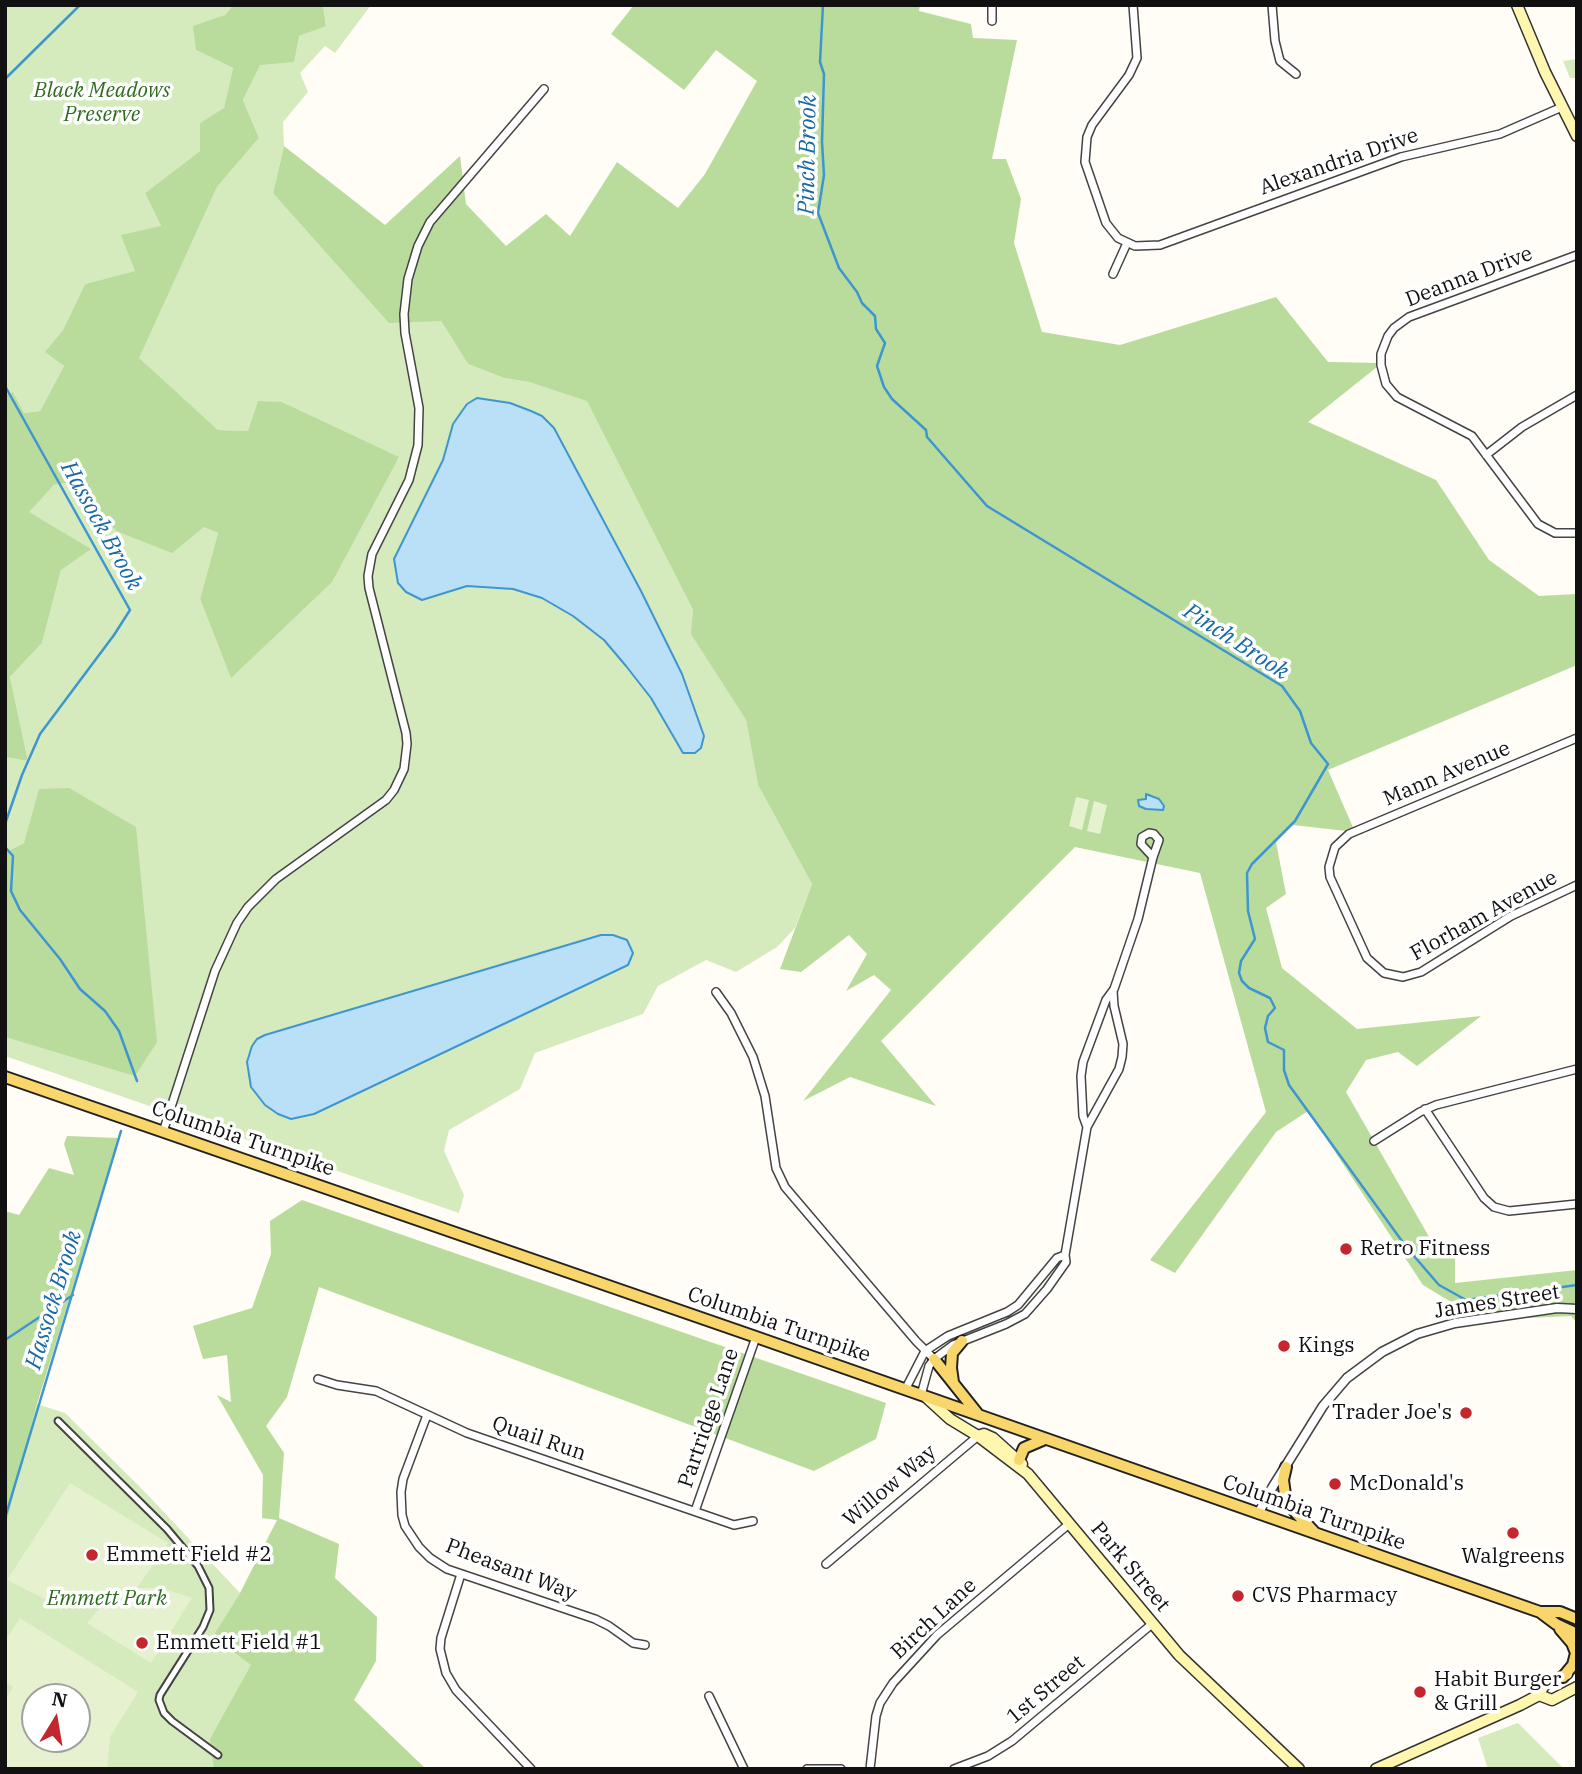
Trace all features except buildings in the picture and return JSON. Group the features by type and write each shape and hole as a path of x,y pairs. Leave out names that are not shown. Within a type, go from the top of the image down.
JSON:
{"main road":[{"path":"1517,5 1577,136"},
{"name":"Columbia Turnpike","path":"5,1077 756,1336 1540,1612 1556,1624 1577,1634"},
{"path":"954,1385 950,1368 952,1353 962,1341"},
{"path":"930,1355 979,1415"},
{"name":"Park Street","path":"924,1396 950,1419 978,1436 1010,1463 1028,1474 1195,1671 1299,1769"},
{"path":"978,1436 984,1434 993,1438 1019,1460 1028,1474"},
{"path":"1019,1460 1024,1448 1045,1439"},
{"path":"1286,1466 1283,1480 1286,1502 1317,1535"},
{"name":"Columbia Turnpike","path":"1540,1612 1560,1612 1577,1619"},
{"path":"1556,1624 1576,1652 1573,1665 1563,1677"},
{"path":"1376,1769 1539,1695 1544,1685 1577,1668"},
{"path":"1539,1695 1552,1700 1577,1687"}],"street":[{"path":"992,5 992,21"},
{"path":"1113,274 1127,243 1111,231 1106,223 1086,168 1085,149 1087,137 1098,115 1134,67 1138,48 1133,5"},
{"path":"1272,5 1275,41 1280,61 1296,74"},
{"path":"163,1132 215,971 237,923 254,900 276,879 386,800 404,769 407,744 405,733 368,576 372,554 409,480 418,444 419,408 404,314 408,279 418,246 430,222 544,89"},
{"name":"Alexandria Drive","path":"1127,243 1145,247 1160,245 1401,157 1500,134 1562,107"},
{"name":"Deanna Drive","path":"1577,255 1409,317 1394,328 1384,345 1381,365 1382,375 1390,390 1401,400 1464,430 1477,441 1538,524 1555,533 1577,533"},
{"path":"1486,455 1522,427 1577,395"},
{"name":"Mann Avenue","path":"1335,847 1349,834 1577,738"},
{"name":"Florham Avenue","path":"1335,847 1330,859 1330,877 1367,958 1376,968 1393,976 1403,977 1421,972 1511,916 1577,885"},
{"path":"1087,1127 1083,1116 1083,1062 1106,1000 1114,989 1138,919 1153,857"},
{"path":"930,1355 1025,1314 1062,1270 1066,1262 1087,1127 1119,1069 1122,1057 1123,1044 1114,1006 1114,989"},
{"path":"716,992 743,1035 758,1070 765,1096 776,1168 785,1187 930,1355 924,1396"},
{"path":"1374,1141 1425,1109 1577,1069"},
{"path":"1425,1109 1484,1199 1494,1207 1509,1211 1577,1204"},
{"path":"905,1390 930,1355 948,1336 1018,1305 1057,1258 1065,1255"},
{"name":"James Street","path":"1258,1514 1323,1406 1335,1390 1362,1366 1401,1341 1455,1323 1557,1308 1577,1309"},
{"name":"Partridge Lane","path":"695,1511 756,1336"},
{"name":"Quail Run","path":"318,1379 376,1391 467,1433 734,1525 752,1521"},
{"name":"Pheasant Way","path":"426,1415 403,1479 401,1492 402,1515 411,1536 430,1558 447,1569 595,1619 633,1643 645,1645"},
{"path":"58,1421 167,1529 204,1577 209,1588 210,1609 203,1627 159,1700 164,1713 172,1721 218,1755"},
{"name":"Willow Way","path":"826,1564 978,1436"},
{"name":"Birch Lane","path":"870,1769 876,1716 880,1703 893,1683 937,1635 1069,1524"},
{"path":"461,1574 441,1638 440,1649 446,1673 456,1690 531,1769"},
{"name":"1st Street","path":"954,1769 973,1766 1012,1741 1152,1623"},
{"path":"709,1696 744,1769"},
{"path":"807,1769 841,1769"}],"green space":[{"name":"Black Meadows Preserve","path":"5,5 233,5 196,50 233,68 224,109 200,123 200,151 145,193 161,226 136,271 85,284 63,330 46,352 64,366 40,411 24,413 13,392 5,395"},
{"path":"233,5 323,5 326,26 299,36 294,62 260,65 243,100 259,138 217,187 139,358 218,430 248,431 258,401 282,402 399,457 332,582 231,678 200,599 218,533 204,527 172,553 116,531 73,482 54,485 29,512 91,549 61,570 42,643 10,677 28,761 5,757 5,395 13,392 24,413 40,411 64,366 45,352 63,330 85,284 135,271 121,235 161,226 145,193 200,151 200,123 224,108 233,68 196,50 193,26 225,15"},
{"path":"323,5 371,5 335,53 325,46 300,73 308,92 283,122 284,146 273,193 441,321 468,364 504,378 529,382 587,400 693,610 692,634 746,720 758,785 812,884 795,928 777,947 736,972 706,960 658,986 643,1014 535,1053 520,1089 449,1130 444,1151 464,1195 459,1213 5,1056 5,1037 135,1075 24,843 7,853 5,757 28,761 10,677 42,643 61,570 28,512 54,485 73,482 116,531 205,527 218,533 200,599 231,677 399,458 282,402 248,431 218,430 138,358 217,187 259,138 243,100 260,64 299,36 326,25"},
{"path":"634,5 920,5 919,11 971,24 973,38 1017,40 992,159 1006,159 1021,199 1014,243 1042,332 1120,345 1276,297 1328,362 1382,363 1308,422 1436,480 1489,560 1539,596 1577,594 1577,665 1328,770 1355,832 1293,825 1276,842 1286,894 1266,908 1282,968 1357,1029 1481,1016 1417,1066 1398,1052 1366,1060 1346,1092 1432,1242 1455,1250 1455,1283 1577,1270 1577,1323 1571,1316 1481,1320 1423,1285 1308,1111 1276,1132 1175,1273 1150,1260 1266,1112 1200,873 1075,847 881,1041 936,1106 850,1077 803,1101 891,990 874,975 846,991 867,954 849,935 801,972 780,969 812,884 758,785 746,720 691,634 693,610 587,401 529,382 504,378 468,364 441,321 389,323 273,193 284,146 385,225 460,156 466,204 506,246 546,214 570,236 617,162 678,208 705,174 757,81 716,50 684,90 611,34"},
{"path":"1577,59 1577,78 1570,78 1563,61"},
{"path":"69,788 136,827 157,1042 135,1076 5,1037 5,839 7,852 24,843 39,789"},
{"path":"1076,797 1089,800 1082,830 1069,826"},
{"path":"1094,801 1107,805 1100,834 1087,831"},
{"path":"67,1136 119,1138 37,1404 5,1529 5,1211 19,1215 49,1168 74,1175 64,1144"},
{"path":"302,1200 886,1403 876,1439 814,1471 319,1287 287,1397 266,1426 284,1453 279,1518 339,1544 335,1578 377,1617 376,1661 354,1700 426,1769 214,1769 210,1739 251,1665 213,1636 240,1593 277,1520 262,1518 263,1475 217,1395 231,1402 227,1355 203,1359 193,1326 252,1308 271,1254 270,1221"},
{"name":"Emmett Park","path":"37,1404 65,1413 142,1489 240,1593 213,1636 251,1664 251,1769 5,1769 5,1529"},
{"name":"Emmett Field #2","path":"70,1483 168,1543 137,1588 162,1588 192,1598 151,1663 87,1623 107,1600 58,1602 45,1599 7,1580"},
{"path":"20,1618 138,1692 110,1737 107,1769 5,1769 5,1700 13,1687 5,1682 5,1641"},
{"path":"1518,1723 1564,1769 1488,1769 1478,1738"}],"water":[{"path":"477,398 510,403 531,411 542,416 554,428 682,674 704,736 701,748 695,753 683,753 651,698 604,640 573,616 542,598 513,589 467,586 422,600 406,592 398,583 394,559 443,460 453,424 467,404"},
{"path":"1146,794 1159,799 1164,806 1163,810 1139,806 1138,800 1146,799"},
{"path":"601,935 613,935 627,940 633,953 628,965 314,1114 291,1119 278,1114 265,1105 251,1087 247,1062 252,1046 257,1039 265,1035"}],"waterway":[{"path":"5,79 80,5"},
{"name":"Pinch Brook","path":"823,5 820,62 824,74 824,175 818,213 839,268 862,303 875,316 876,329 885,343 877,366 884,387 892,399 926,430 927,437 987,506 1282,686 1300,711 1311,743 1328,764 1295,821 1252,864 1247,873 1248,911 1255,939 1241,961 1239,973 1249,988 1270,998 1275,1008 1268,1016 1265,1028 1268,1042 1284,1050 1284,1070 1289,1085 1407,1248 1439,1285 1466,1300 1577,1285"},
{"name":"Hassock Brook","path":"5,386 130,610 40,734 5,824"},
{"name":"Hassock Brook","path":"5,847 13,856 11,891 20,910 60,959 80,989 105,1011 119,1031 137,1081"},
{"name":"Hassock Brook","path":"5,1518 121,1131"},
{"path":"5,1340 73,1295"}],"place":[{"name":"Retro Fitness","path":"1346,1249"},
{"name":"Kings","path":"1284,1346"},
{"name":"Trader Joe's","path":"1466,1413"},
{"name":"McDonald's","path":"1335,1484"},
{"name":"Walgreens","path":"1513,1533"},
{"name":"Emmett Field #2","path":"92,1555"},
{"name":"CVS Pharmacy","path":"1238,1596"},
{"name":"Emmett Field #1","path":"142,1643"},
{"name":"Habit Burger & Grill","path":"1420,1692"}]}
